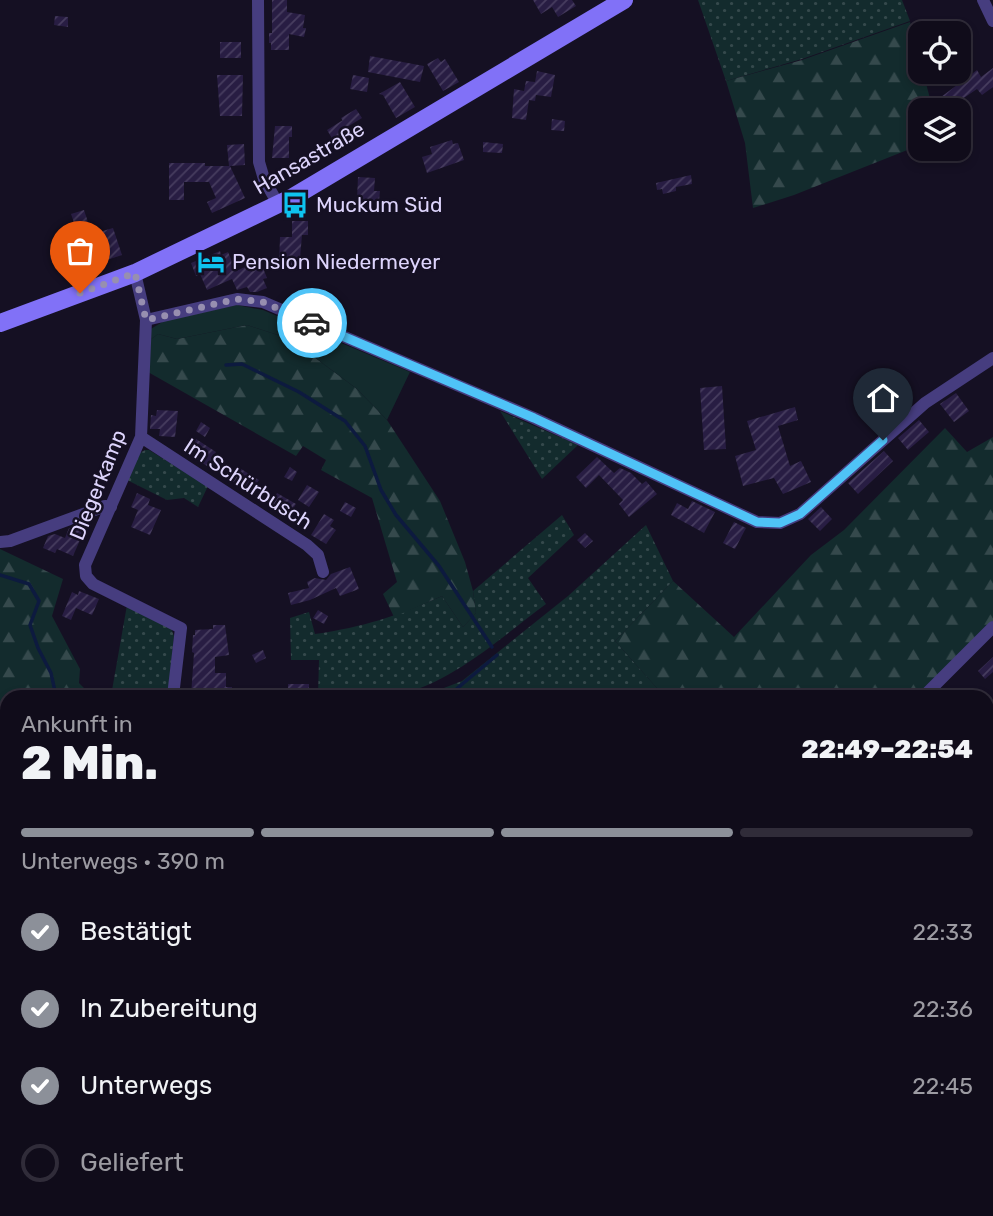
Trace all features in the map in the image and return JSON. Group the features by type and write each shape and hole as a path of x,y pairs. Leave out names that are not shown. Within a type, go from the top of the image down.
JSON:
{"main road":[{"name":"Hansastraße","path":"0,323 135,273 278,204 624,0"}],"street":[{"path":"258,0 259,162 264,179 278,204"},
{"path":"983,0 993,20"},
{"name":"Diegerkamp","path":"135,273 146,320 141,437 85,565 86,576 93,584 181,628 174,690"},
{"path":"146,320 237,299 263,302 534,418 757,522 780,523 800,514 925,403 993,358"},
{"name":"Im Schürbusch","path":"141,437 307,545 318,555 324,572"},
{"path":"0,542 10,541 105,506 111,507"},
{"path":"930,690 993,627"}],"green space":[{"path":"698,0 902,0 910,21 802,59 726,81"},
{"path":"908,23 908,84 926,84 930,98 908,98 908,150 794,195 753,208 745,143 726,81 802,60"},
{"path":"237,305 263,310 410,372 387,420 357,389 290,339 247,325 177,339 158,334 150,340 149,330 164,321"},
{"path":"247,325 290,339 357,389 387,420 440,501 465,562 476,613 463,627 442,596 394,617 383,594 397,582 372,498 321,470 326,460 303,446 296,456 148,372 150,340 158,334 177,339"},
{"path":"500,411 578,445 542,479"},
{"path":"945,428 967,452 993,437 993,621 924,690 659,690 615,641 673,581 734,637 811,555 844,530"},
{"path":"145,450 208,486 198,507 184,498 167,500 127,480 140,453"},
{"path":"562,515 574,535 528,578 546,604 455,671 415,690 318,690 319,660 291,660 290,618 309,612 315,634 380,620 442,596 463,627 476,613 473,591"},
{"path":"646,525 673,581 615,641 659,690 439,690 462,681 568,596"},
{"path":"0,549 63,579 52,616 80,669 79,683 86,690 0,690"},
{"path":"127,605 171,628 174,636 169,690 112,690"}],"building":[{"path":"272,0 287,0 287,12 305,15 304,37 289,34 289,50 271,50 269,33 272,33"},
{"path":"533,0 572,0 576,6 558,17 552,7 541,14"},
{"path":"55,16 68,17 68,27 54,25"},
{"path":"220,42 241,42 241,58 220,58"},
{"path":"370,56 424,66 420,82 368,72"},
{"path":"438,58 441,62 445,59 459,82 443,91 427,64"},
{"path":"993,68 993,87 982,95 977,89 964,98 941,97 958,84 971,84 971,74 977,70 981,77"},
{"path":"537,71 555,75 551,97 536,95 535,101 529,100 526,120 512,118 514,89 524,91 526,81 535,82"},
{"path":"217,75 243,75 242,116 220,116"},
{"path":"353,75 369,78 367,92 350,89"},
{"path":"400,82 415,107 396,118 383,95 379,94"},
{"path":"356,109 362,118 347,127 341,118"},
{"path":"552,119 565,121 564,131 551,130"},
{"path":"343,120 355,139 339,150 327,130"},
{"path":"275,126 292,126 289,158 272,158"},
{"path":"452,140 453,144 458,143 464,160 427,173 422,157 432,154 430,147"},
{"path":"483,142 503,144 502,153 483,152"},
{"path":"244,144 245,165 230,166 245,198 212,213 207,202 216,198 209,182 184,182 184,200 169,200 169,163 229,166 227,145"},
{"path":"691,175 692,184 676,187 676,191 663,194 662,189 657,190 656,183"},
{"path":"358,177 375,178 374,191 380,191 379,201 357,199"},
{"path":"84,210 92,234 113,228 122,255 98,263 97,258 83,263 77,244 81,243 71,214"},
{"path":"292,221 308,221 308,235 302,235 299,270 284,269 284,264 279,264 280,237 292,237"},
{"path":"220,251 221,255 228,252 236,271 254,263 258,270 263,268 267,278 263,279 267,288 257,292 250,292 247,287 237,290 232,279 207,290 200,274 196,276 191,263"},
{"path":"722,386 726,449 704,450 700,388"},
{"path":"956,393 969,411 954,422 940,404"},
{"path":"795,407 798,420 778,426 790,466 801,461 811,482 783,494 774,478 743,486 735,456 756,450 747,421"},
{"path":"157,410 178,411 175,437 159,436 160,429 150,429 151,415 156,416"},
{"path":"919,420 929,432 908,450 898,438"},
{"path":"201,422 210,428 205,437 196,431"},
{"path":"196,439 216,452 207,466 187,453"},
{"path":"884,451 893,461 858,494 848,483"},
{"path":"597,457 614,473 620,468 631,473 642,484 646,481 657,494 629,517 619,504 623,500 599,475 586,488 576,477"},
{"path":"238,467 259,480 251,493 230,480"},
{"path":"290,467 297,472 292,481 284,477"},
{"path":"307,485 319,492 309,507 298,500"},
{"path":"137,493 150,499 148,505 161,510 150,535 131,527 138,510 131,507"},
{"path":"277,493 296,504 287,518 269,507"},
{"path":"692,501 715,512 704,533 671,515 677,503 688,509"},
{"path":"345,502 356,508 351,517 340,511"},
{"path":"821,507 832,519 820,531 808,519"},
{"path":"324,514 334,520 330,526 336,530 326,544 311,535"},
{"path":"734,522 746,528 735,549 723,543"},
{"path":"69,528 84,531 73,556 57,549 55,553 43,548 48,536 55,534 65,538"},
{"path":"585,533 593,541 585,548 577,540"},
{"path":"350,567 359,589 340,596 336,588 291,605 288,593 309,588 307,582 315,578 326,580 331,574"},
{"path":"79,591 99,599 92,615 76,608 71,620 62,616 72,592 78,595"},
{"path":"318,610 328,616 324,624 313,618"},
{"path":"213,625 225,625 229,655 215,657 215,673 226,673 226,687 232,687 232,690 191,690 193,635 195,630 213,629"},
{"path":"263,650 266,658 256,663 252,655"},
{"path":"993,657 993,672 985,679 978,671"},
{"path":"288,684 309,684 309,690 288,690"}],"waterway":[{"path":"226,365 242,364 299,392 345,421 365,446 381,490 396,515 439,566 492,647"},
{"path":"0,575 29,584 39,601 30,625 51,673 55,690"},
{"path":"455,690 497,655"}],"way so far":[{"path":"80,293 135,273 146,320 237,299 263,302 312,323"}],"place":[{"name":"Muckum Süd","path":"295,205"},
{"name":"Pension Niedermeyer","path":"211,262"}],"route":[{"path":"312,323 534,418 757,522 780,523 800,514 883,440"}]}
